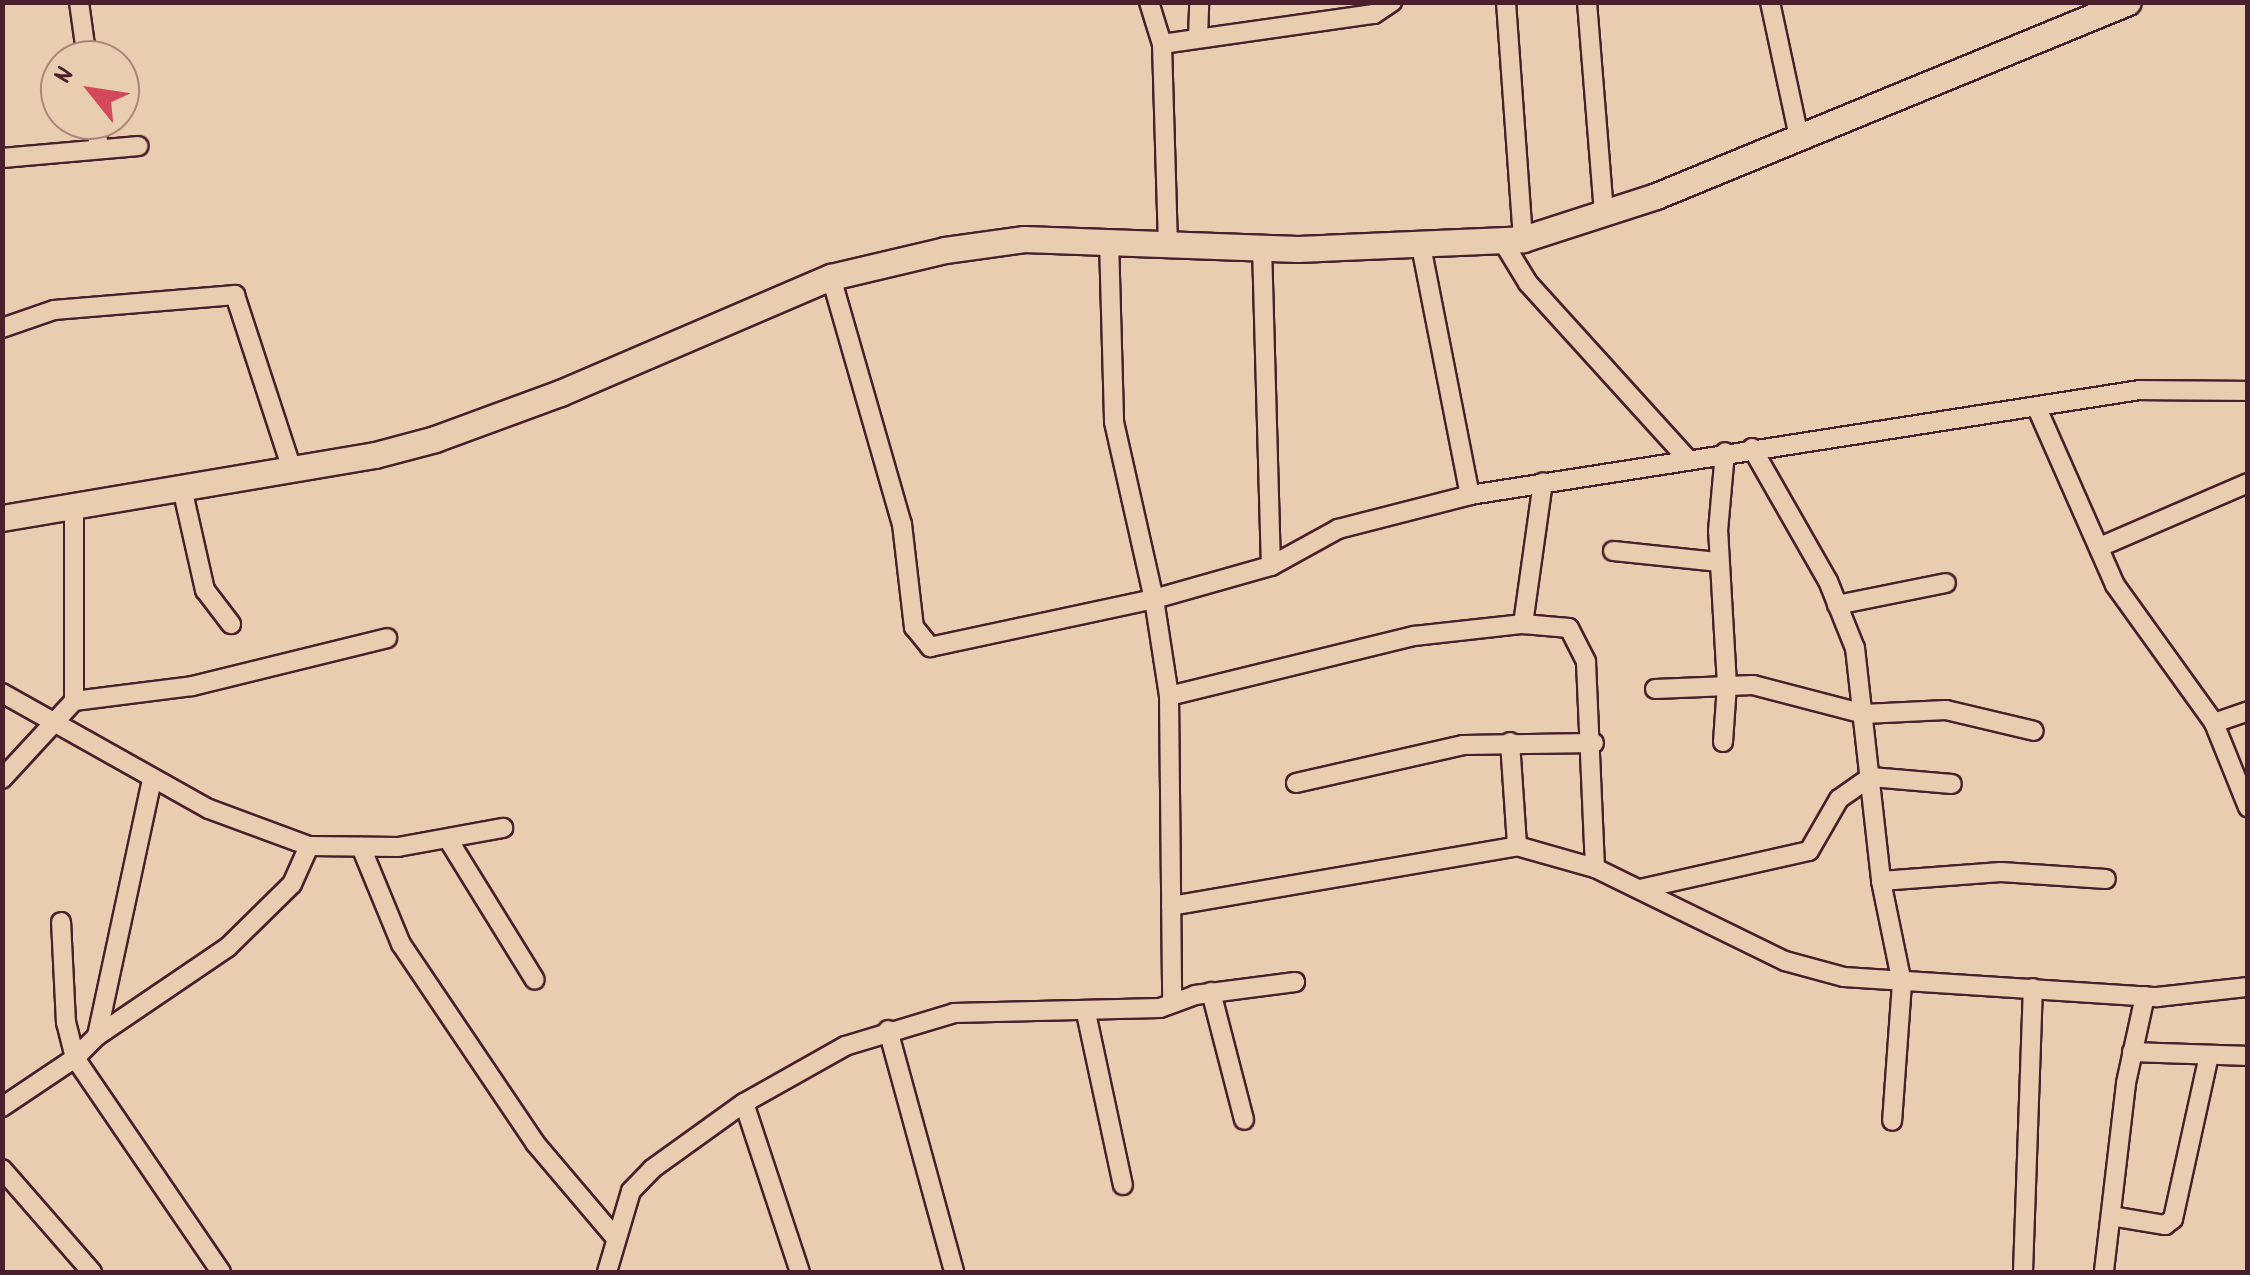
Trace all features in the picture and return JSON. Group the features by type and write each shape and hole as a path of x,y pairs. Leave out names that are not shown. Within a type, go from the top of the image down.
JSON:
{"main road":[{"path":"2,518 375,455 476,427 831,278 1024,239 1262,246 1421,246 1513,240 1604,212 1799,137 2128,2"}],"street":[{"path":"79,2 84,40"},
{"path":"1149,2 1162,44 1168,241"},
{"path":"1198,38 1199,2"},
{"path":"1162,44 1374,14 1392,2"},
{"path":"1506,2 1513,240 1528,283 1686,457"},
{"path":"1587,2 1604,212"},
{"path":"1770,2 1799,137"},
{"path":"98,140 100,149"},
{"path":"2,158 138,146"},
{"path":"1108,240 1114,422 1154,598 1169,696 1172,1003"},
{"path":"1262,246 1271,566"},
{"path":"1421,246 1470,495"},
{"path":"831,278 902,524 919,639 930,647 1154,598 1271,566 1338,529 1470,495 1686,457 2168,387 2248,392"},
{"path":"2,328 54,310 235,295 292,469"},
{"path":"2036,408 2129,607 2214,722 2248,807"},
{"path":"1752,448 1838,604 1855,648 1882,880 1902,983 1892,1121"},
{"path":"1723,742 1727,685 1718,562 1725,452"},
{"path":"1523,624 1542,482"},
{"path":"2102,546 2248,483"},
{"path":"182,488 205,590 230,624"},
{"path":"2,779 25,750 58,724 74,701 74,507"},
{"path":"1613,551 1718,562"},
{"path":"1838,604 1946,582"},
{"path":"1169,696 1372,644 1523,624 1570,628 1579,642 1594,743 1595,868"},
{"path":"74,701 192,686 387,638"},
{"path":"1655,689 1727,685 1769,689 1864,714 1946,710 2034,731"},
{"path":"2,693 152,780 309,846 450,841 503,828"},
{"path":"2214,722 2248,712"},
{"path":"1296,783 1358,764 1510,742 1594,743"},
{"path":"1510,742 1517,846"},
{"path":"1640,889 1809,851 1840,799 1871,777 1952,784"},
{"path":"97,1036 152,780"},
{"path":"450,841 535,980"},
{"path":"2,1107 75,1058 97,1036 228,947 292,884 309,846"},
{"path":"1172,906 1517,846 1595,868 1785,960 1902,983 2145,996 2246,984"},
{"path":"361,847 401,944 535,1143 614,1236"},
{"path":"1882,880 2001,872 2106,879"},
{"path":"62,922 66,1023 75,1058 222,1272"},
{"path":"607,1272 614,1236 630,1191 744,1102 846,1046 888,1030 954,1013 1086,1013 1295,982"},
{"path":"2024,1272 2033,988"},
{"path":"1211,992 1244,1120"},
{"path":"2104,1272 2132,1052 2145,996"},
{"path":"1086,1013 1124,1185"},
{"path":"888,1030 954,1272"},
{"path":"2132,1052 2248,1056"},
{"path":"2112,1216 2165,1225 2173,1219 2208,1055"},
{"path":"744,1102 800,1272"},
{"path":"2,1169 92,1272"}]}
